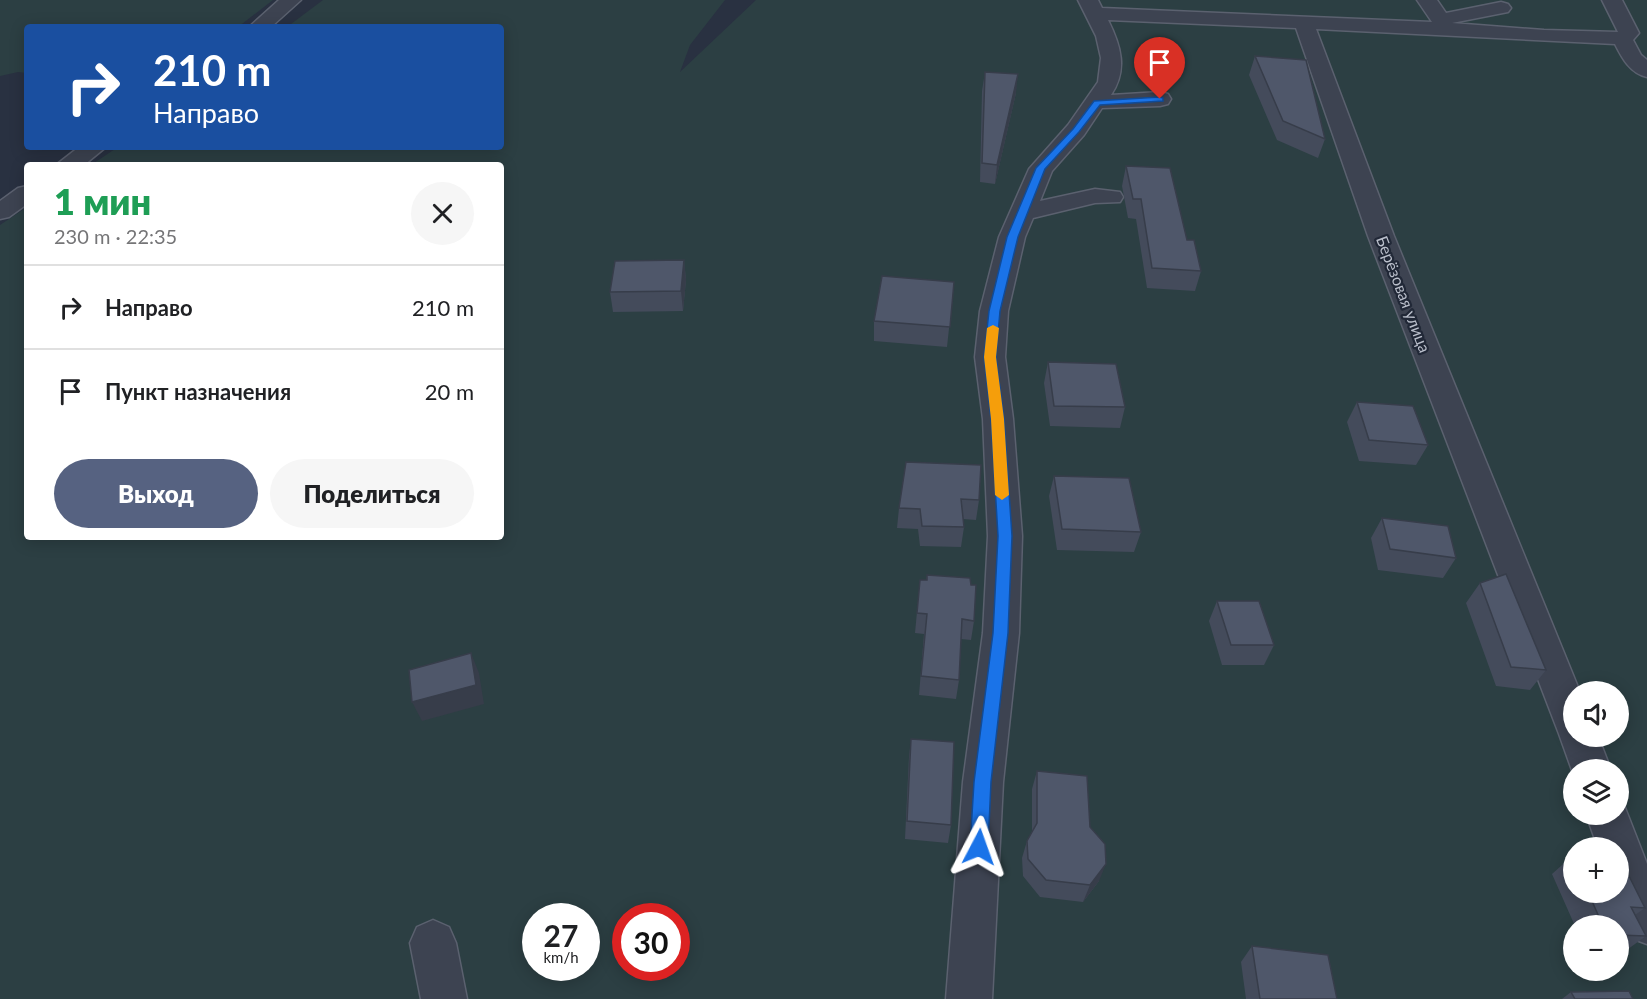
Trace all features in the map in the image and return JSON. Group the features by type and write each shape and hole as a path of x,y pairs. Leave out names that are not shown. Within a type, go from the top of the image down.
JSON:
{"street":[{"path":"263,24 291,0"},
{"path":"1427,0 1442,24"},
{"path":"1612,0 1629,33 1622,38"},
{"path":"969,999 983,782 1001,633 1005,536 998,419 990,357 994,311 1012,237 1041,168 1076,130 1097,102 1108,82 1111,58 1106,36 1092,7 1156,8 1304,22 1442,24 1544,36 1647,39"},
{"path":"1442,24 1501,8"},
{"name":"Берёзовая улица","path":"1304,22 1381,236 1563,696"},
{"path":"1622,38 1632,58 1647,71"},
{"path":"1097,102 1160,99"},
{"path":"72,162 90,150"},
{"path":"0,212 24,195"},
{"path":"1022,213 1095,196 1111,197"},
{"path":"1611,825 1647,922"},
{"path":"433,943 444,999"}],"green space":[{"path":"0,0 273,0 242,24 24,24 24,73 0,76"},
{"path":"323,0 725,0 690,45 680,72 756,0 1647,0 1647,999 0,999 0,225 24,209 24,540 504,540 504,162 96,162 114,150 504,150 504,24 291,24"}],"building":[{"path":"1255,56 1306,60 1325,139 1283,121"},
{"path":"985,72 1018,74 997,165 982,163"},
{"path":"1126,166 1170,168 1187,240 1194,240 1201,271 1152,268 1141,199 1133,199"},
{"path":"684,260 681,291 610,292 615,261"},
{"path":"882,276 954,282 950,327 874,321"},
{"path":"1048,362 1116,364 1125,407 1054,406"},
{"path":"1357,402 1413,406 1428,445 1369,440"},
{"path":"906,462 981,465 979,500 961,499 964,527 922,526 920,509 899,508"},
{"path":"1054,476 1129,478 1141,532 1062,529"},
{"path":"1382,518 1448,526 1456,558 1390,549"},
{"path":"1506,574 1546,670 1511,667 1480,583"},
{"path":"927,575 970,578 971,585 976,585 974,621 962,619 959,680 921,676 927,614 917,613 920,580 927,580"},
{"path":"1217,601 1259,601 1274,645 1231,645"},
{"path":"471,653 476,685 412,702 409,670"},
{"path":"911,739 954,742 951,825 907,821"},
{"path":"1037,771 1087,776 1090,827 1105,844 1106,864 1090,885 1046,880 1028,859 1027,841 1037,823"},
{"path":"1629,876 1645,908 1631,907 1646,936 1629,935 1629,915 1598,915 1593,903 1629,903"},
{"path":"1252,946 1328,955 1337,999 1260,999"},
{"path":"1629,991 1633,999 1575,999 1571,992"}],"slow traffic":[{"path":"993,328 990,357 998,419 1002,495"}],"route":[{"path":"979,847 983,782 1001,633 1005,536 998,419 990,357 994,311 1012,237 1041,168 1076,130 1097,102 1160,99"}]}
